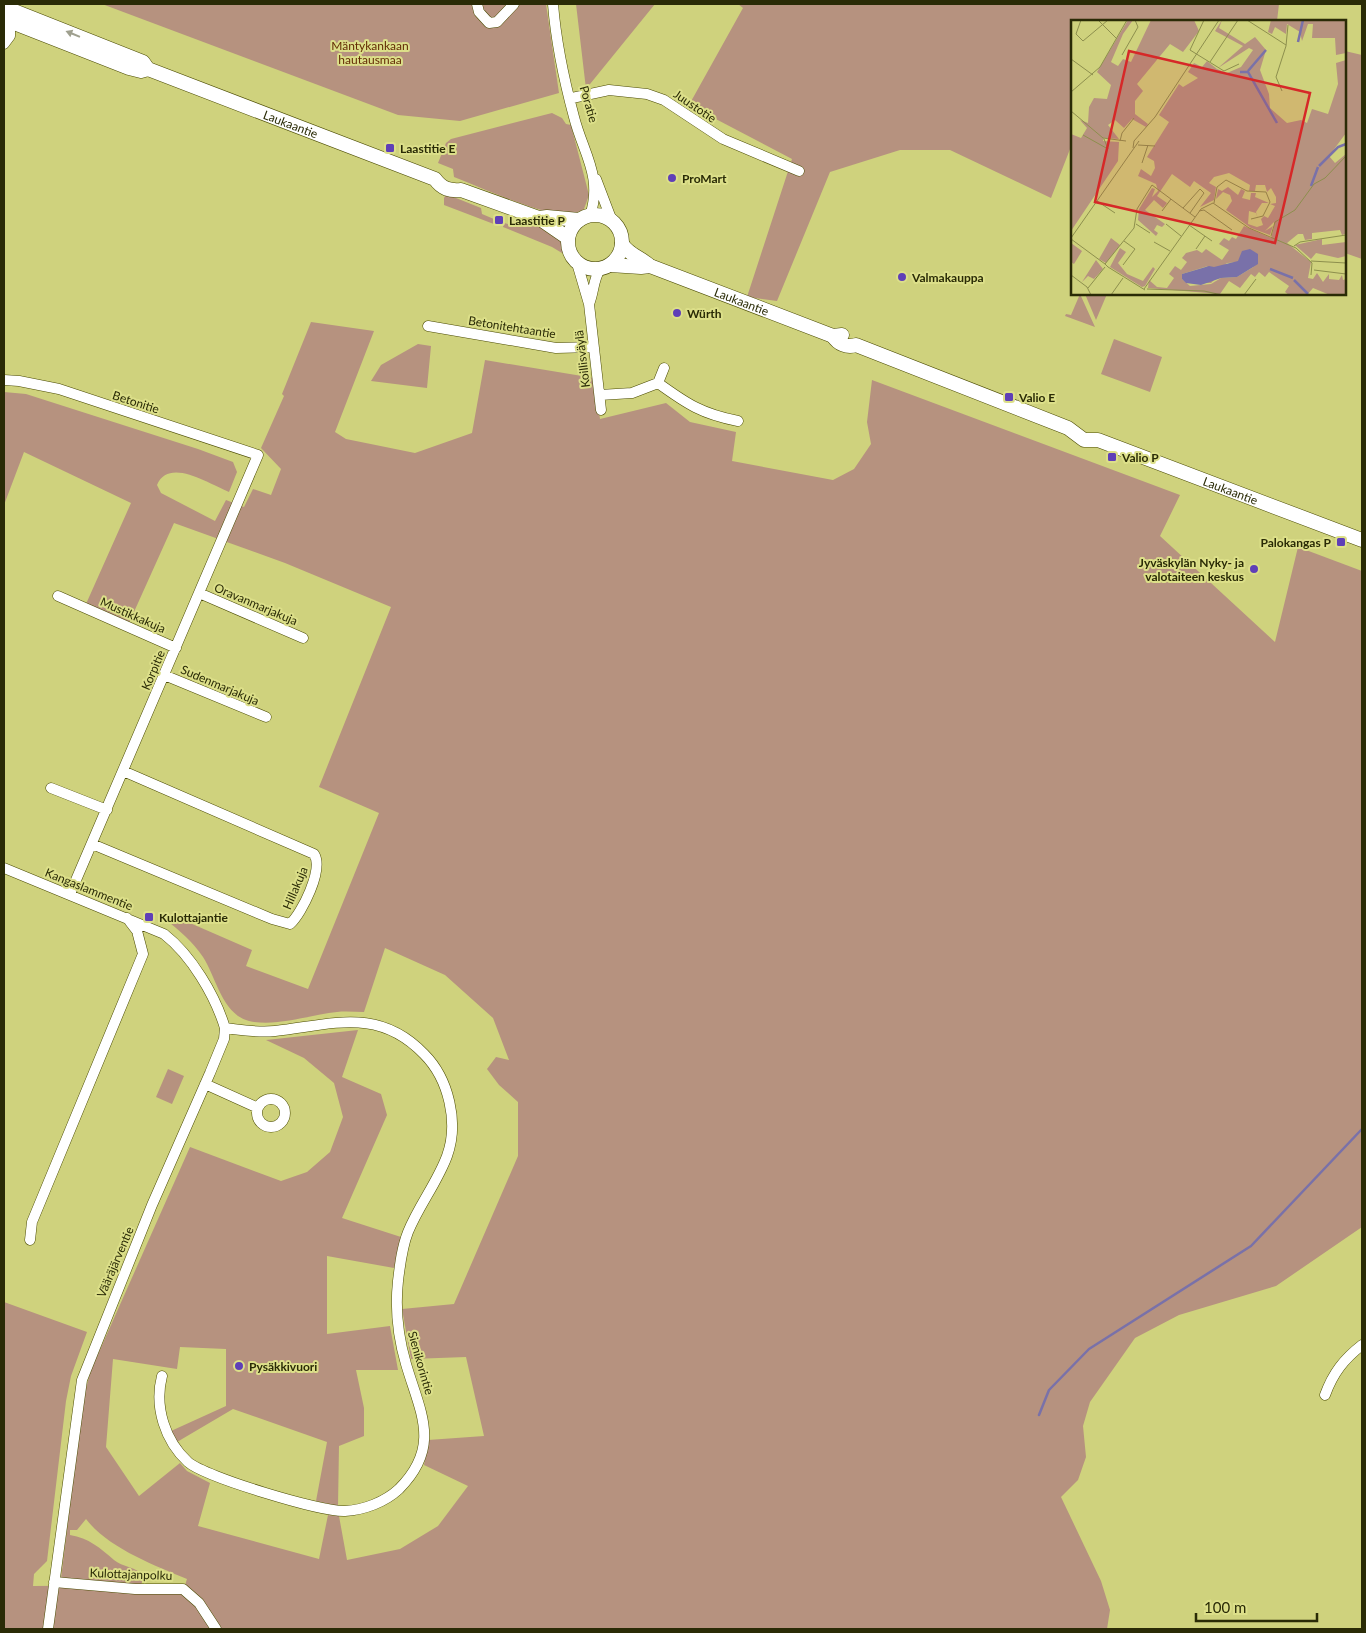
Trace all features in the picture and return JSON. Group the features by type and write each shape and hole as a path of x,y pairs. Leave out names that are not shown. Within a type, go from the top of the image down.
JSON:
{"main road":[{"name":"Laukaantie","path":"6,16 129,68 141,71 148,69 435,180 440,186 452,191 461,190 539,218 568,238"},
{"path":"605,217 612,221 621,236 620,252 605,267 588,268 577,263 570,252 568,238 570,231 584,218 605,217"},
{"name":"Laukaantie","path":"539,218 584,218"},
{"name":"Laukaantie","path":"622,244 626,251 650,266 833,336 836,341 850,347 856,345 1068,428 1084,440 1098,440 1362,540"},
{"name":"Laukaantie","path":"605,267 650,266"}],"street":[{"path":"477,4 479,12 489,23 497,22 514,4"},
{"name":"Poratie","path":"553,4 555,32 575,121 586,148"},
{"path":"4,44 10,36 6,16"},
{"name":"Poratie","path":"563,68 574,98 594,176 612,221"},
{"name":"Juustotie","path":"574,98 609,90 647,94 664,100 723,139 799,171"},
{"name":"Poratie","path":"584,218 594,203 594,176"},
{"name":"Koillisväylä","path":"577,263 589,304 601,410"},
{"name":"Koillisväylä","path":"589,304 593,282 605,267"},
{"name":"Betonitehtaantie","path":"428,326 556,348 593,347"},
{"path":"600,395 632,393 658,383 664,368"},
{"name":"Betonitie","path":"4,380 59,389 258,456"},
{"path":"658,383 688,405 710,415 738,421"},
{"name":"Korpitie","path":"70,894 258,456"},
{"name":"Oravanmarjakuja","path":"199,593 303,638"},
{"name":"Mustikkakuja","path":"58,596 176,648"},
{"name":"Sudenmarjakuja","path":"164,675 266,717"},
{"name":"Hillakuja","path":"92,844 272,919 290,924 298,917 315,878 317,859 314,854 123,771"},
{"path":"56,790 106,810"},
{"name":"Kangaslammentie","path":"4,868 164,934 182,950 195,967 225,1028"},
{"path":"30,1240 32,1222 143,954 137,931 127,918"},
{"name":"Sienikorintie","path":"162,1376 159,1395 161,1414 172,1443 191,1465 229,1481 318,1508 344,1511 365,1508 381,1502 398,1491 414,1471 421,1455 425,1426 421,1407 406,1364 398,1330 398,1284 400,1261 407,1233 448,1154 451,1113 440,1076 425,1055 412,1042 392,1030 374,1024 330,1022 275,1031 254,1032 225,1028"},
{"name":"Vääräjärventie","path":"48,1629 73,1429 87,1363 224,1039 225,1028"},
{"path":"205,1084 258,1108"},
{"path":"1325,1395 1336,1369 1345,1358 1362,1345"},
{"name":"Kulottajanpolku","path":"54,1582 135,1589 183,1589 199,1603 216,1629"}],"green space":[{"name":"Mäntykankaan hautausmaa","path":"102,4 546,4 559,93 460,121 398,115"},
{"path":"576,4 655,4 586,89"},
{"path":"738,4 1279,4 1277,20 1071,20 1071,147 1051,198 950,150 900,150 830,172 777,301 747,297 792,159 689,105 743,8"},
{"path":"1346,51 1362,55 1362,259 1346,253"},
{"path":"552,113 562,118 566,124 571,125 589,195 584,209 580,211 569,214 554,213 525,205 454,177 453,169 438,163 446,143 451,139"},
{"path":"446,194 481,208 482,214 501,222 499,226 444,205"},
{"path":"514,220 538,226 552,233 558,238 565,252 562,253 503,227 504,223 512,225"},
{"path":"1080,295 1095,327 1065,316 1066,314 1071,315"},
{"path":"1085,295 1107,295 1096,320"},
{"path":"311,322 374,331 335,432 346,439 415,453 472,433 485,360 594,378 600,419 666,403 690,422 736,432 732,461 833,480 854,469 871,444 867,422 872,380 1180,495 1160,536 1275,642 1298,547 1362,571 1362,1227 1276,1286 1179,1315 1135,1338 1090,1402 1083,1426 1086,1457 1078,1480 1061,1497 1101,1581 1110,1610 1107,1629 4,1629 4,1302 87,1332 71,1376 66,1401 47,1561 34,1574 33,1586 185,1585 187,1579 132,1555 106,1539 86,1519 77,1530 70,1530 70,1535 89,1541 117,1562 141,1573 144,1576 141,1585 61,1578 83,1399 91,1370 190,1147 281,1181 307,1172 330,1152 343,1117 334,1083 304,1058 266,1040 358,1030 342,1077 381,1094 387,1115 342,1218 401,1237 394,1268 327,1256 327,1334 390,1326 398,1370 356,1370 364,1408 364,1436 339,1446 338,1506 316,1501 327,1442 233,1409 177,1442 171,1431 226,1406 226,1349 180,1347 177,1369 113,1359 106,1447 139,1496 180,1463 187,1471 210,1483 198,1526 319,1559 328,1515 339,1516 347,1560 400,1549 438,1526 468,1486 424,1465 428,1440 484,1436 466,1357 411,1359 402,1309 454,1304 518,1156 518,1102 499,1085 487,1069 496,1057 509,1060 493,1018 445,975 385,948 364,1012 326,1013 271,1023 249,1021 232,1011 221,994 203,957 186,936 165,919 167,913 252,950 246,966 308,989 379,813 319,787 391,607 285,563 174,523 129,623 86,604 131,503 24,452 4,505 4,392 26,394 233,462 237,472 229,492 201,479 180,473 170,473 163,477 157,485 161,493 215,521 226,500 244,507 253,489 271,495 281,469 261,448 284,396 282,394"},
{"path":"1114,339 1162,357 1150,392 1101,374"},
{"path":"418,344 431,346 427,388 371,381 381,365"},
{"path":"168,1069 184,1076 172,1104 156,1097"}],"waterway":[{"path":"1039,1415 1049,1390 1089,1349 1251,1246 1362,1129"}],"place":[{"name":"Laastitie E","path":"390,148"},
{"name":"ProMart","path":"672,178"},
{"name":"Laastitie P","path":"499,220"},
{"name":"Valmakauppa","path":"902,277"},
{"name":"Würth","path":"677,313"},
{"name":"Valio E","path":"1009,397"},
{"name":"Valio P","path":"1112,457"},
{"name":"Palokangas P","path":"1341,542"},
{"name":"Jyväskylän Nyky- ja valotaiteen keskus","path":"1254,569"},
{"name":"Kulottajantie","path":"149,917"},
{"name":"Pysäkkivuori","path":"239,1366"}]}
